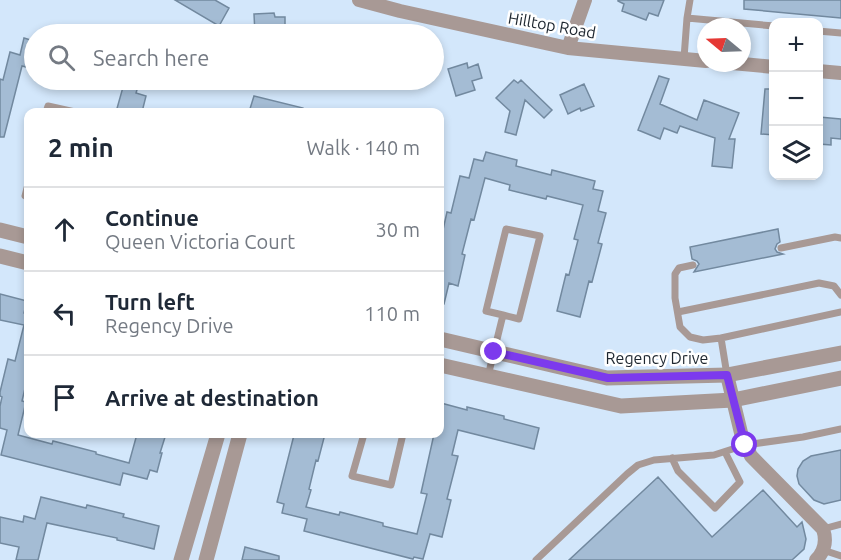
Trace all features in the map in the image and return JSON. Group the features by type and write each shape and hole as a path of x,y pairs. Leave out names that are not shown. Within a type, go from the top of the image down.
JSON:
{"street":[{"name":"Hilltop Road","path":"359,0 402,5 568,48 697,60"},
{"path":"568,48 585,0"},
{"path":"751,65 769,67"},
{"path":"823,71 841,73"},
{"path":"0,230 24,236"},
{"path":"0,256 24,262"},
{"name":"Regency Drive","path":"444,340 608,378 727,375 841,353"},
{"path":"444,366 621,406 733,400 841,378"},
{"path":"727,375 745,445 751,456 823,529 826,538 820,555"},
{"path":"182,560 217,438"},
{"path":"206,560 239,438"}],"lane":[{"path":"684,58 690,0"},
{"path":"687,18 769,26"},
{"path":"823,31 841,33"},
{"path":"506,229 540,236 519,320 503,315 486,311 506,229"},
{"path":"781,248 835,237 841,238"},
{"path":"693,265 679,268 675,274 675,298 680,327 690,337 703,340 721,338 841,312"},
{"path":"678,312 819,283 834,286 841,295"},
{"path":"488,376 503,315"},
{"path":"721,338 727,375"},
{"path":"536,560 638,465 654,460 714,455 745,445 841,429"},
{"path":"363,438 352,476 391,485 402,438"},
{"path":"672,458 678,471 715,508 740,483 725,452"},
{"path":"823,529 841,524"},
{"path":"820,555 841,556"}],"building":[{"path":"175,0 215,0 229,8 220,24 216,24"},
{"path":"618,0 664,0 658,16 649,13 646,20 622,11 624,4"},
{"path":"744,0 841,0 841,18 744,9"},
{"path":"274,13 275,17 285,17 285,24 254,24 254,14"},
{"path":"24,38 24,66 22,66 4,137 0,137 0,79 3,80 10,52 20,55"},
{"path":"467,63 468,68 478,64 482,78 472,81 475,90 456,96 448,69"},
{"path":"659,76 669,79 660,104 697,120 704,100 739,113 729,139 735,139 732,168 712,166 715,138 680,126 677,133 664,128 660,139 638,130"},
{"path":"514,80 518,83 521,80 552,110 544,118 525,100 516,135 505,132 510,111 496,98"},
{"path":"584,84 594,106 581,111 580,108 568,114 560,95"},
{"path":"765,89 769,89 769,135 761,134"},
{"path":"122,90 137,90 136,93 146,96 143,108 117,108"},
{"path":"254,96 303,108 250,108"},
{"path":"823,117 841,119 841,139 831,138 831,145 823,144"},
{"path":"486,152 517,160 516,166 551,175 552,170 595,181 593,189 603,191 598,211 606,213 598,243 602,244 580,317 557,311 566,274 569,275 578,240 574,239 583,205 509,190 510,185 485,178 462,254 465,255 458,286 449,283 444,304 444,225 447,212 451,213 460,176 469,178 474,159 483,161"},
{"path":"778,229 780,242 775,249 783,254 694,272 699,264 692,259 690,247"},
{"path":"0,294 24,300 24,325 0,320"},
{"path":"24,325 22,401 24,402 24,410 18,435 52,444 53,441 129,463 136,438 165,438 157,472 150,470 147,479 123,473 120,485 1,455 7,430 0,428 2,397 0,392 8,359 15,361"},
{"path":"444,404 504,416 504,419 539,428 534,449 458,430 452,455 458,456 447,499 451,500 442,537 430,534 423,559 414,557 413,559 304,531 307,519 282,513 284,504 277,502 293,438 324,438 318,461 316,460 306,507 339,515 340,512 417,534 427,494 421,493 433,438 444,438"},
{"path":"841,450 841,500 824,504 814,500 799,484 798,469 803,461 811,456"},
{"path":"658,477 712,537 763,490 797,527 802,522 806,539 804,549 792,560 569,560"},
{"path":"41,497 124,514 123,517 159,526 154,549 117,540 117,538 47,523 38,560 16,560 19,547 0,543 0,517 23,522 24,516 35,519"},
{"path":"245,547 279,556 279,560 242,560"}],"route":[{"path":"494,352 608,378 727,375 745,445"}]}
